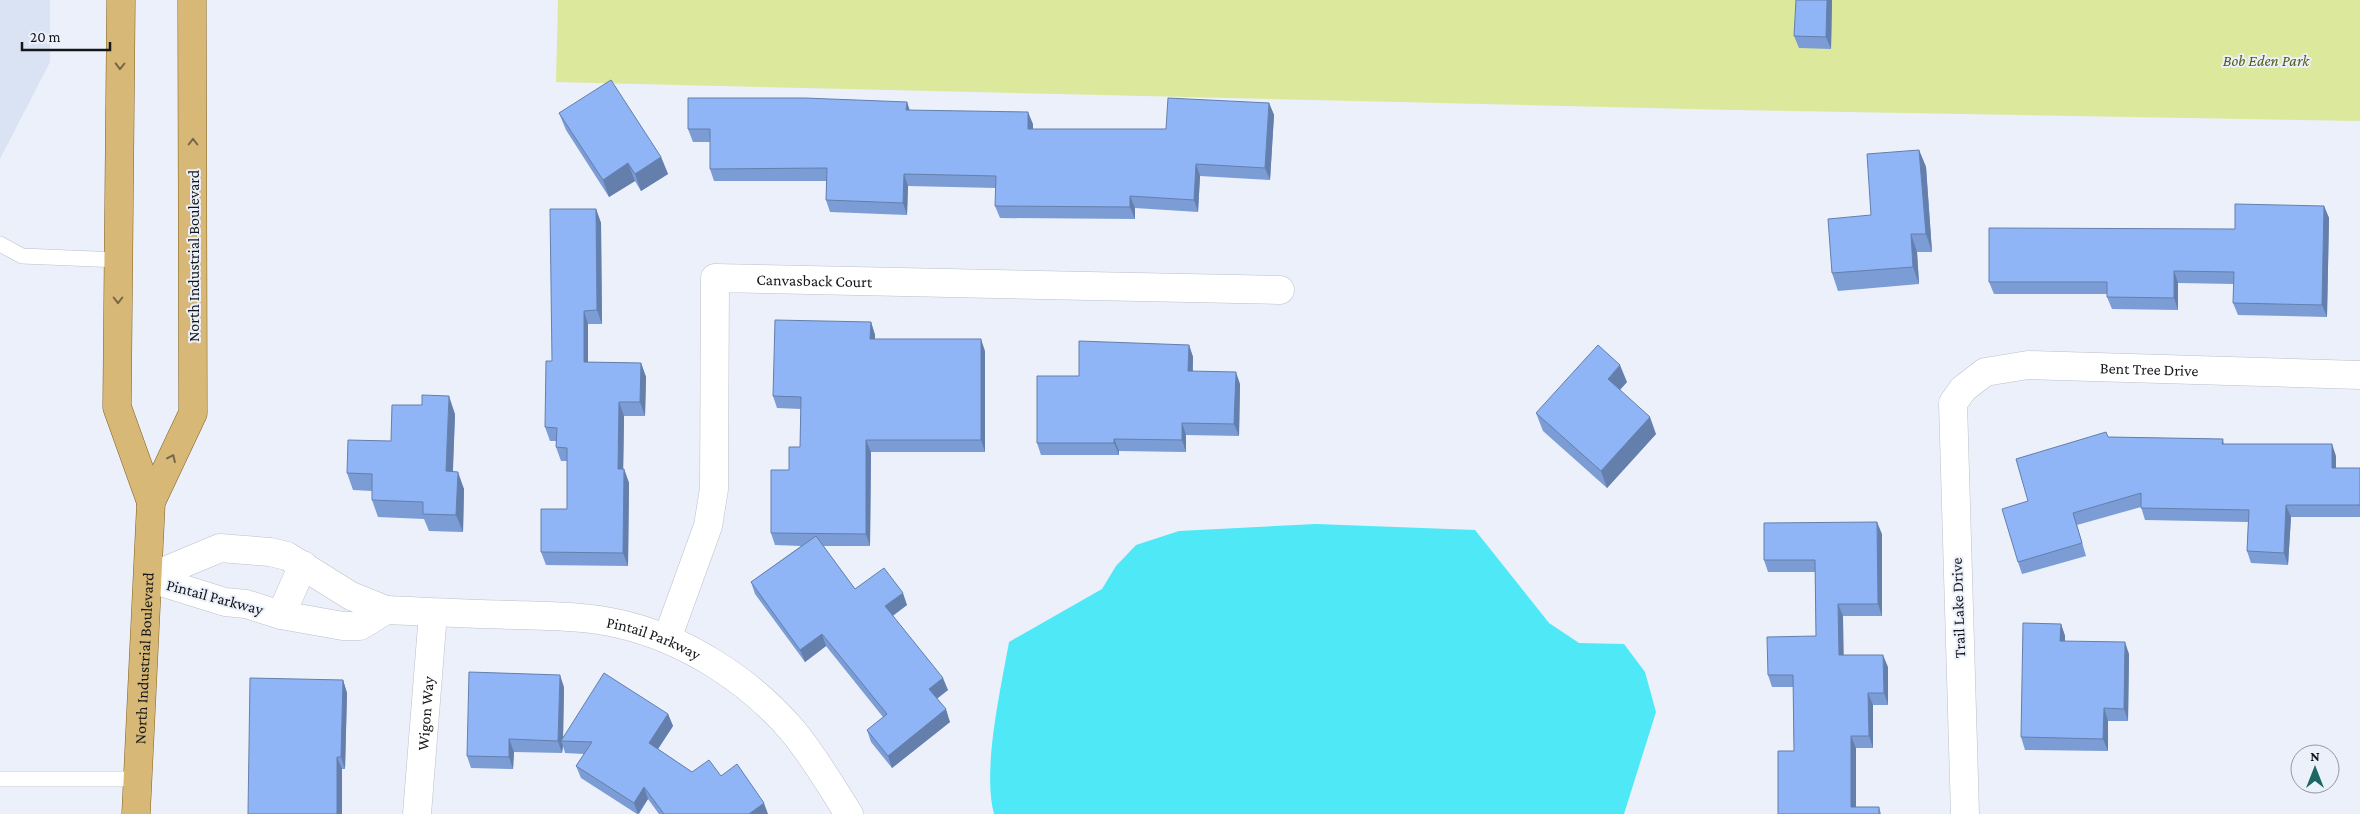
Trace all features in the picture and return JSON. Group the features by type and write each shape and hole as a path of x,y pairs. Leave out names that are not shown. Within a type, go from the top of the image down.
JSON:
{"main road":[{"name":"North Industrial Boulevard","path":"121,0 117,407 152,502"},
{"name":"North Industrial Boulevard","path":"136,814 152,502 193,413 192,0"}],"street":[{"name":"Canvasback Court","path":"667,639 708,526 714,489 715,278 1280,290"},
{"name":"Bent Tree Drive","path":"1953,403 1963,389 1985,372 2028,365 2360,375"},
{"name":"Trail Lake Drive","path":"1953,403 1965,814"},
{"name":"Pintail Parkway","path":"148,578 220,548 270,552 287,556 351,596 386,610 583,618 620,624 667,639 707,659 730,674 775,712 792,730 850,814"},
{"path":"281,615 303,565"},
{"name":"Pintail Parkway","path":"148,578 225,602 246,604 281,615 329,624 360,626 386,610"},
{"name":"Wigon Way","path":"418,814 433,612"}],"lane":[{"path":"0,244 22,256 118,260"},
{"path":"0,779 137,779"}],"shaded area":[{"path":"0,0 50,0 50,62 0,159"}],"green space":[{"name":"Bob Eden Park","path":"558,0 2360,0 2360,121 1734,110 556,82"}],"water":[{"path":"1316,524 1475,530 1549,623 1579,643 1624,644 1645,672 1656,712 1624,814 994,814 991,796 991,752 1009,642 1102,589 1116,566 1136,545 1179,531"}],"building":[{"path":"1796,0 1827,0 1826,37 1794,36"},
{"path":"611,80 661,157 635,174 628,163 603,180 559,113"},
{"path":"688,98 805,98 907,102 906,110 1028,112 1028,129 1166,129 1168,98 1269,103 1265,168 1196,164 1194,200 1130,196 1130,207 995,206 996,176 904,174 903,203 826,200 827,168 710,169 710,129 688,129"},
{"path":"1919,150 1926,234 1911,234 1913,267 1832,273 1828,219 1871,215 1867,154"},
{"path":"2235,204 2324,206 2322,305 2233,303 2234,272 2174,271 2174,298 2107,297 2107,282 1989,282 1989,228 2235,229"},
{"path":"550,209 596,209 597,310 584,311 584,362 641,363 640,402 619,402 618,469 624,469 623,553 541,552 541,509 567,509 567,448 556,447 557,428 545,427 546,361 552,361"},
{"path":"775,320 871,322 870,339 981,339 981,440 866,440 866,534 771,533 771,470 789,470 789,447 800,447 801,397 773,396"},
{"path":"1079,341 1189,345 1188,371 1236,372 1234,424 1182,423 1182,440 1114,439 1114,443 1037,443 1037,376 1079,376"},
{"path":"1598,345 1620,365 1608,379 1650,417 1601,471 1536,413"},
{"path":"422,395 449,396 446,471 458,472 456,515 423,514 423,502 372,500 372,474 347,473 348,440 391,441 392,405 422,405"},
{"path":"2106,432 2108,437 2223,439 2222,444 2332,444 2332,468 2360,468 2360,505 2286,505 2284,553 2247,551 2249,510 2141,508 2141,493 2073,513 2082,543 2018,562 2002,509 2028,501 2016,459"},
{"path":"1877,522 1878,604 1838,604 1839,655 1883,655 1884,693 1868,693 1869,736 1851,736 1851,807 1879,807 1879,814 1778,814 1778,751 1794,751 1793,675 1768,675 1767,637 1816,636 1815,560 1764,560 1764,523"},
{"path":"816,536 855,589 884,568 903,593 885,606 943,678 929,689 946,709 888,756 867,730 887,714 822,634 800,650 751,582"},
{"path":"2023,623 2061,624 2060,641 2125,642 2124,709 2104,708 2103,739 2021,737"},
{"path":"469,672 560,675 558,741 509,739 509,757 467,756"},
{"path":"604,673 668,714 649,743 692,772 709,760 721,776 737,764 764,803 749,814 664,814 644,787 634,803 576,766 592,742 561,741"},
{"path":"250,678 343,680 341,757 337,757 337,814 248,814"}]}
